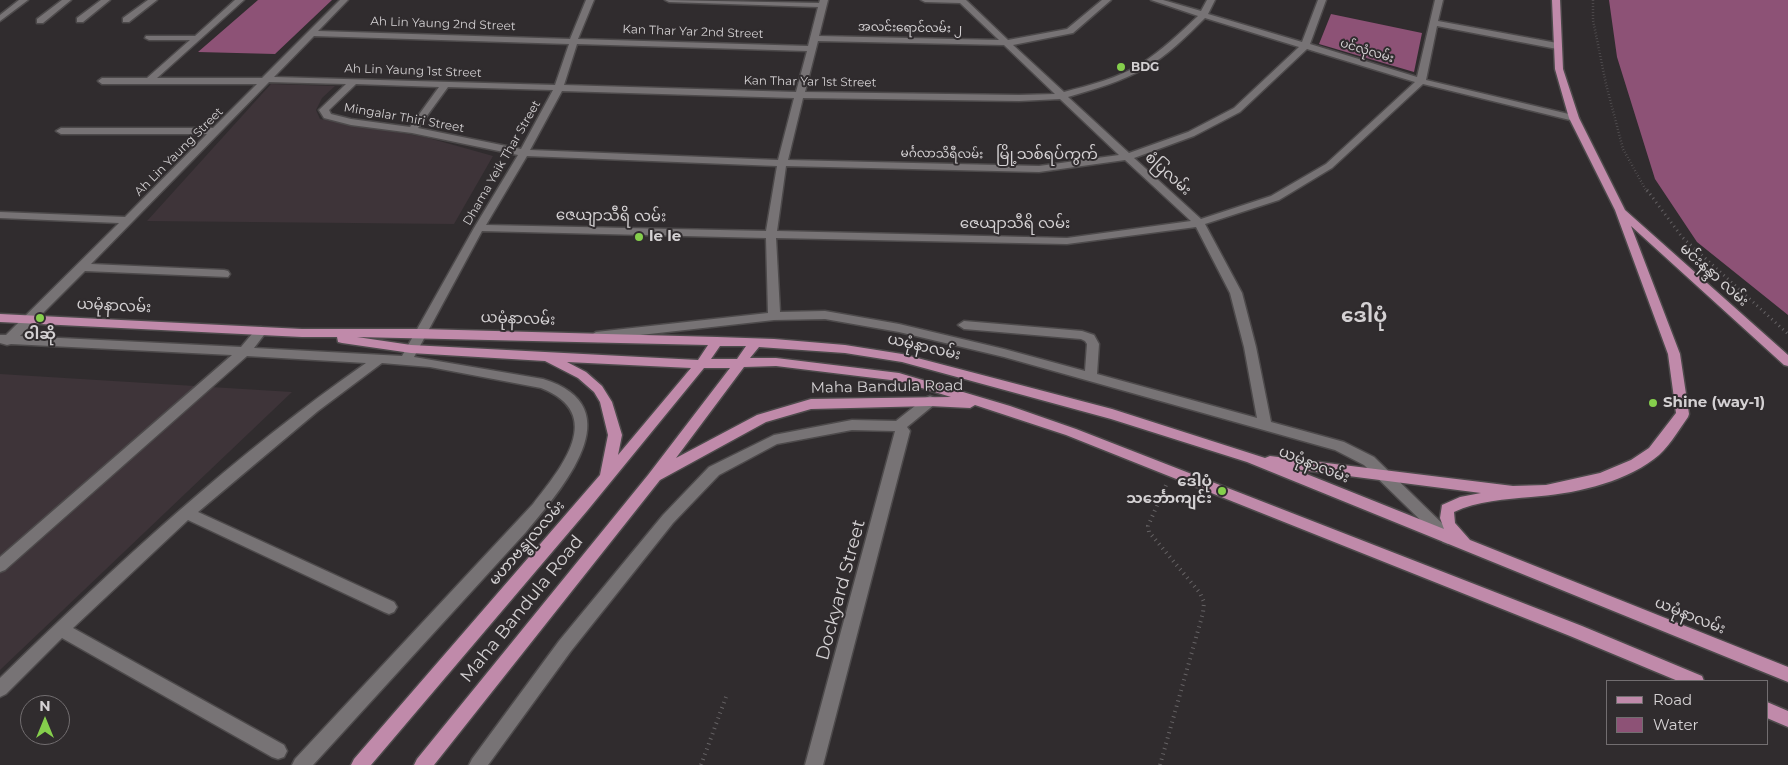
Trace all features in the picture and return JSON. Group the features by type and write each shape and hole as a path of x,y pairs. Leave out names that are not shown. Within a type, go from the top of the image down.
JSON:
{"main road":[{"path":"1252,458 1513,492 1536,492 1614,474 1650,455 1683,414 1674,354 1620,210 1574,118 1558,69 1556,0"},
{"name":"မင်းနန္ဒာ လမ်း","path":"1620,210 1788,362"},
{"name":"ယမုံနာလမ်း","path":"0,318 302,333 421,332 716,341 845,349 902,358 1112,414 1252,458 1788,675"},
{"path":"302,333 412,349 700,364 776,362 899,377 989,404 1071,432 1171,474 1567,628 1694,680"},
{"name":"မဟာဗန္ဓုလလမ်း","path":"360,765 582,507 700,364 716,341"},
{"name":"Maha Bandula Road","path":"423,765 653,479 755,343"},
{"path":"546,357 582,375 598,389 606,402 615,435 607,477"},
{"name":"Maha Bandula Road","path":"653,479 713,443 762,418 811,404 930,402 989,404"},
{"path":"1468,546 1451,530 1445,518 1447,508 1460,503 1513,492"},
{"path":"1768,710 1788,719"}],"street":[{"path":"0,19 24,0"},
{"path":"40,21 67,0"},
{"path":"80,20 106,0"},
{"path":"126,20 153,0"},
{"path":"149,81 240,0"},
{"name":"Ah Lin Yaung Street","path":"3,341 30,320 82,268 344,0"},
{"name":"Dhama Yeik Thar Street","path":"405,361 479,228 524,153 559,87 574,40 590,0"},
{"path":"671,0 822,3 782,163 771,235 774,316"},
{"path":"925,0 962,1"},
{"name":"အလင်းရောင်လမ်း ၂","path":"813,38 1007,42 1039,38 1070,31 1107,0"},
{"name":"ပင်လုံလမ်း","path":"1156,0 1421,81 1574,118"},
{"name":"Kan Thar Yar 1st Street","path":"559,87 799,95 1019,98 1061,96 1106,83 1143,66 1181,37 1203,15 1211,0"},
{"name":"မင်္ဂလာသိရီလမ်း","path":"524,153 782,163 1040,169 1126,157 1191,134 1237,110 1305,46 1322,0"},
{"path":"1421,81 1439,0"},
{"name":"စံပြလမ်း","path":"962,1 1198,223 1236,293 1250,348 1265,425"},
{"path":"0,9 15,7"},
{"path":"1434,23 1557,46"},
{"name":"Ah Lin Yaung 2nd Street","path":"312,33 574,40"},
{"path":"149,38 197,38"},
{"name":"Kan Thar Yar 2nd Street","path":"574,40 810,49"},
{"name":"Ah Lin Yaung 1st Street","path":"102,80 266,80 559,87"},
{"name":"ဇေယျာသီရိ လမ်း","path":"479,228 1067,241 1198,223 1275,198 1329,166 1421,81"},
{"name":"Mingalar Thiri Street","path":"354,82 324,110 327,116 351,122 412,130 524,153"},
{"path":"412,130 446,84"},
{"path":"60,131 217,131"},
{"path":"0,215 129,220"},
{"path":"82,268 224,274"},
{"path":"574,338 774,316 825,315 899,328 1004,353 1339,446 1369,461 1448,538"},
{"path":"964,326 1082,335 1090,338 1093,344 1091,377"},
{"path":"0,566 244,353 261,331"},
{"path":"3,341 405,361 543,384 558,389 569,397 576,406 581,418 582,431 567,468 521,527 301,765"},
{"path":"0,689 60,629 186,513 304,414 380,359"},
{"path":"478,765 565,646 668,519 714,471 774,440 852,425 899,426 930,402"},
{"name":"Dockyard Street","path":"814,765 903,431 899,426"},
{"path":"186,513 389,607"},
{"path":"60,629 278,751"}],"path":[{"path":"1592,0 1593,20 1602,66 1623,149 1652,200 1682,237 1788,334"},
{"path":"1160,765 1203,613 1204,602 1200,593 1189,579 1149,532 1148,526 1171,474"},
{"path":"701,765 726,697"}],"shaded area":[{"path":"271,84 335,86 322,98 316,110 320,119 425,137 493,156 454,224 147,221"},
{"path":"0,374 292,392 0,670"}],"water":[{"path":"258,0 332,0 275,54 198,52"},
{"path":"1609,0 1788,0 1788,315 1697,242 1655,179 1617,57"},
{"path":"1331,14 1422,33 1414,72 1319,44"}],"place":[{"name":"BDG","path":"1121,67"},
{"name":"le le","path":"639,237"},
{"name":"ဝါဆို","path":"40,318"},
{"name":"Shine (way-1)","path":"1653,403"},
{"name":"ဒေါပုံ သင်္ဘောကျင်း","path":"1222,491"}],"district":[{"name":"မြို့သစ်ရပ်ကွက်","path":"1047,155"},
{"name":"ဒေါပုံ","path":"1364,316"}]}
